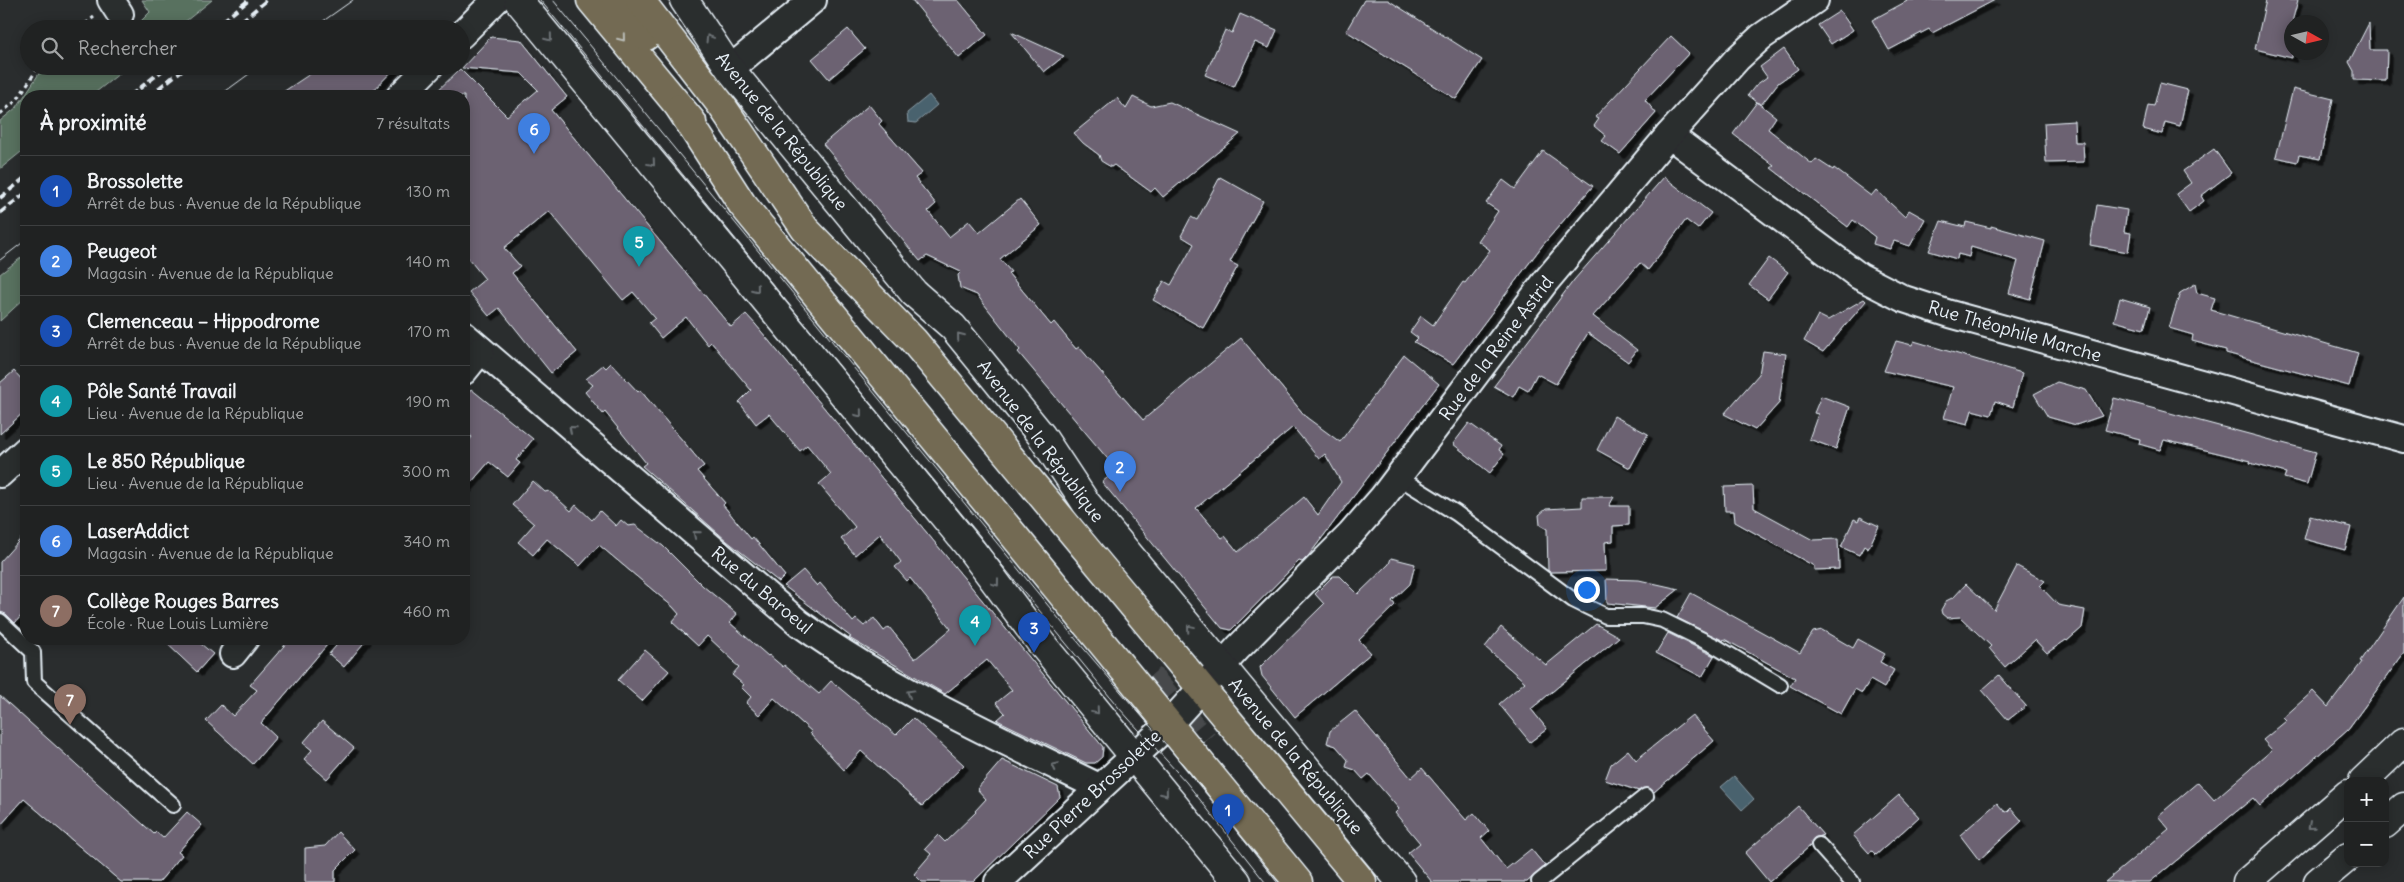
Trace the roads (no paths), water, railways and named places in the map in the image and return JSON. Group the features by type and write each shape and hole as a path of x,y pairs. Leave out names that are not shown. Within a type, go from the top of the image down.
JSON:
{"main road":[{"path":"591,0 1154,670 805,229 616,0"},
{"path":"640,0 722,106 805,229 914,340 1185,706 1298,882"},
{"path":"680,108 742,204 1185,706 1362,882"},
{"path":"1319,882 1208,734 1344,882"}],"street":[{"path":"470,26 496,0"},
{"path":"518,0 967,544 1031,631 1237,882"},
{"name":"Avenue de la République","path":"684,0 730,69 914,293 952,327 1041,435 1086,503 1401,882"},
{"path":"730,69 813,0"},
{"name":"Rue de la Reine Astrid","path":"1185,706 1222,665 1350,535 1398,477 1529,303 1736,58 1762,37 1815,0"},
{"path":"406,90 421,75"},
{"name":"Rue Théophile Marche","path":"1669,135 1842,265 1875,285 1910,301 2404,439"},
{"name":"Rue du Baroeul","path":"473,342 598,452 799,622 831,646 956,719 1099,787"},
{"path":"0,474 20,456"},
{"name":"Rue Pierre Brossolette","path":"998,882 1185,706"},
{"path":"2367,777 2404,742"},
{"path":"2247,882 2344,797"},
{"path":"2387,822 2404,808"},
{"path":"2318,882 2344,859"}],"lane":[{"path":"1398,477 1456,513 1573,600 1606,616 1643,616 1662,620 1715,646 1780,685"},
{"path":"0,621 20,640"},
{"path":"26,645 33,652 34,682 173,805"},
{"path":"1539,882 1646,796"},
{"path":"1819,845 1852,882"}],"water":[{"path":"929,95 937,105 916,123 908,122 907,113"},
{"path":"1734,776 1754,799 1742,810 1721,787"}],"tunnel":[{"path":"1149,677 1204,743"}],"tram line":[{"path":"325,20 353,0"},
{"path":"540,0 1119,708 1186,782 1265,882"},
{"path":"553,0 1073,636 1193,776 1277,882"},
{"path":"227,90 248,75"},
{"path":"0,260 20,245"}],"railway":[{"path":"224,20 249,0"},
{"path":"243,20 267,0"},
{"path":"138,90 157,75"},
{"path":"157,90 176,75"},
{"path":"0,198 20,182"},
{"path":"0,213 20,198"}],"place":[{"name":"LaserAddict","path":"534,154"},
{"name":"Le 850 République","path":"639,267"},
{"name":"Peugeot","path":"1120,492"},
{"name":"Pôle Santé Travail","path":"975,646"},
{"name":"Clemenceau – Hippodrome","path":"1034,653"},
{"name":"Collège Rouges Barres","path":"70,725"},
{"name":"Brossolette","path":"1228,835"}]}
